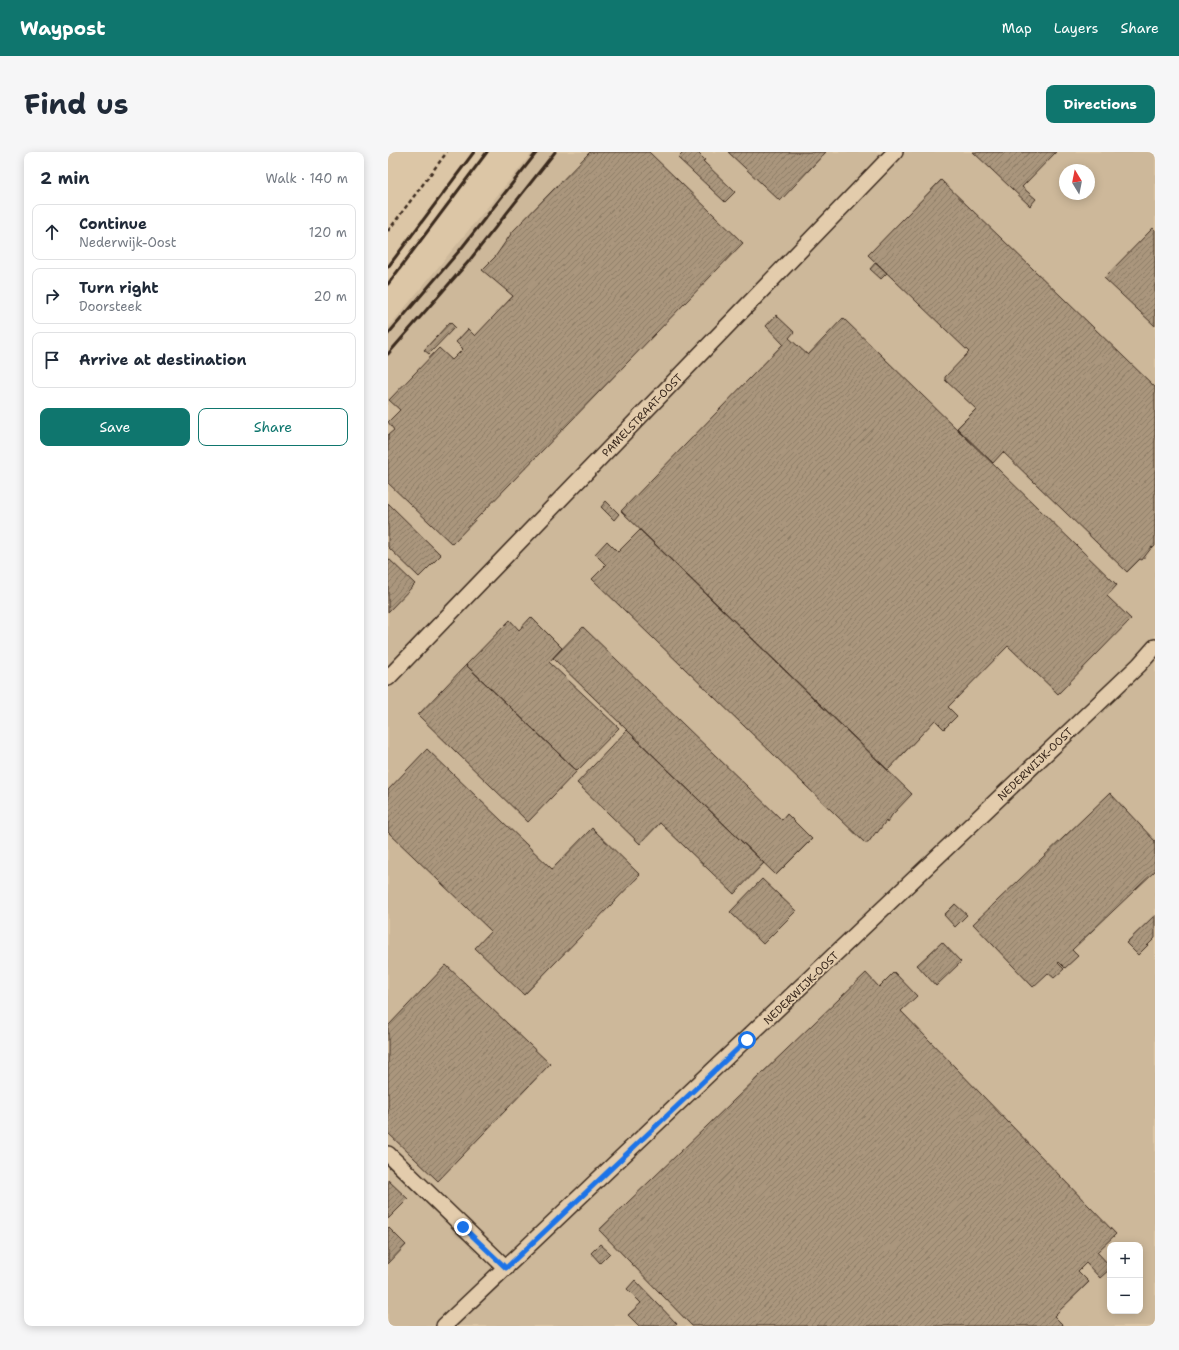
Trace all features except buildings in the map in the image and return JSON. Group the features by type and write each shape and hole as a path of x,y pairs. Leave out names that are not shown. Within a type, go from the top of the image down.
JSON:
{"street":[{"name":"PAMELSTRAAT-OOST","path":"388,678 895,152"},
{"name":"NEDERWIJK-OOST","path":"444,1326 1122,682 1155,647"},
{"path":"388,1154 506,1268"}],"path":[{"path":"388,231 446,152"}],"shaded area":[{"path":"533,152 1155,152 1155,1326 388,1326 388,328"}],"railway":[{"path":"388,267 474,152"},
{"path":"388,284 487,152"},
{"path":"388,334 460,250 537,152"},
{"path":"388,354 469,261 555,152"}],"route":[{"path":"463,1227 506,1268 747,1040"}]}
